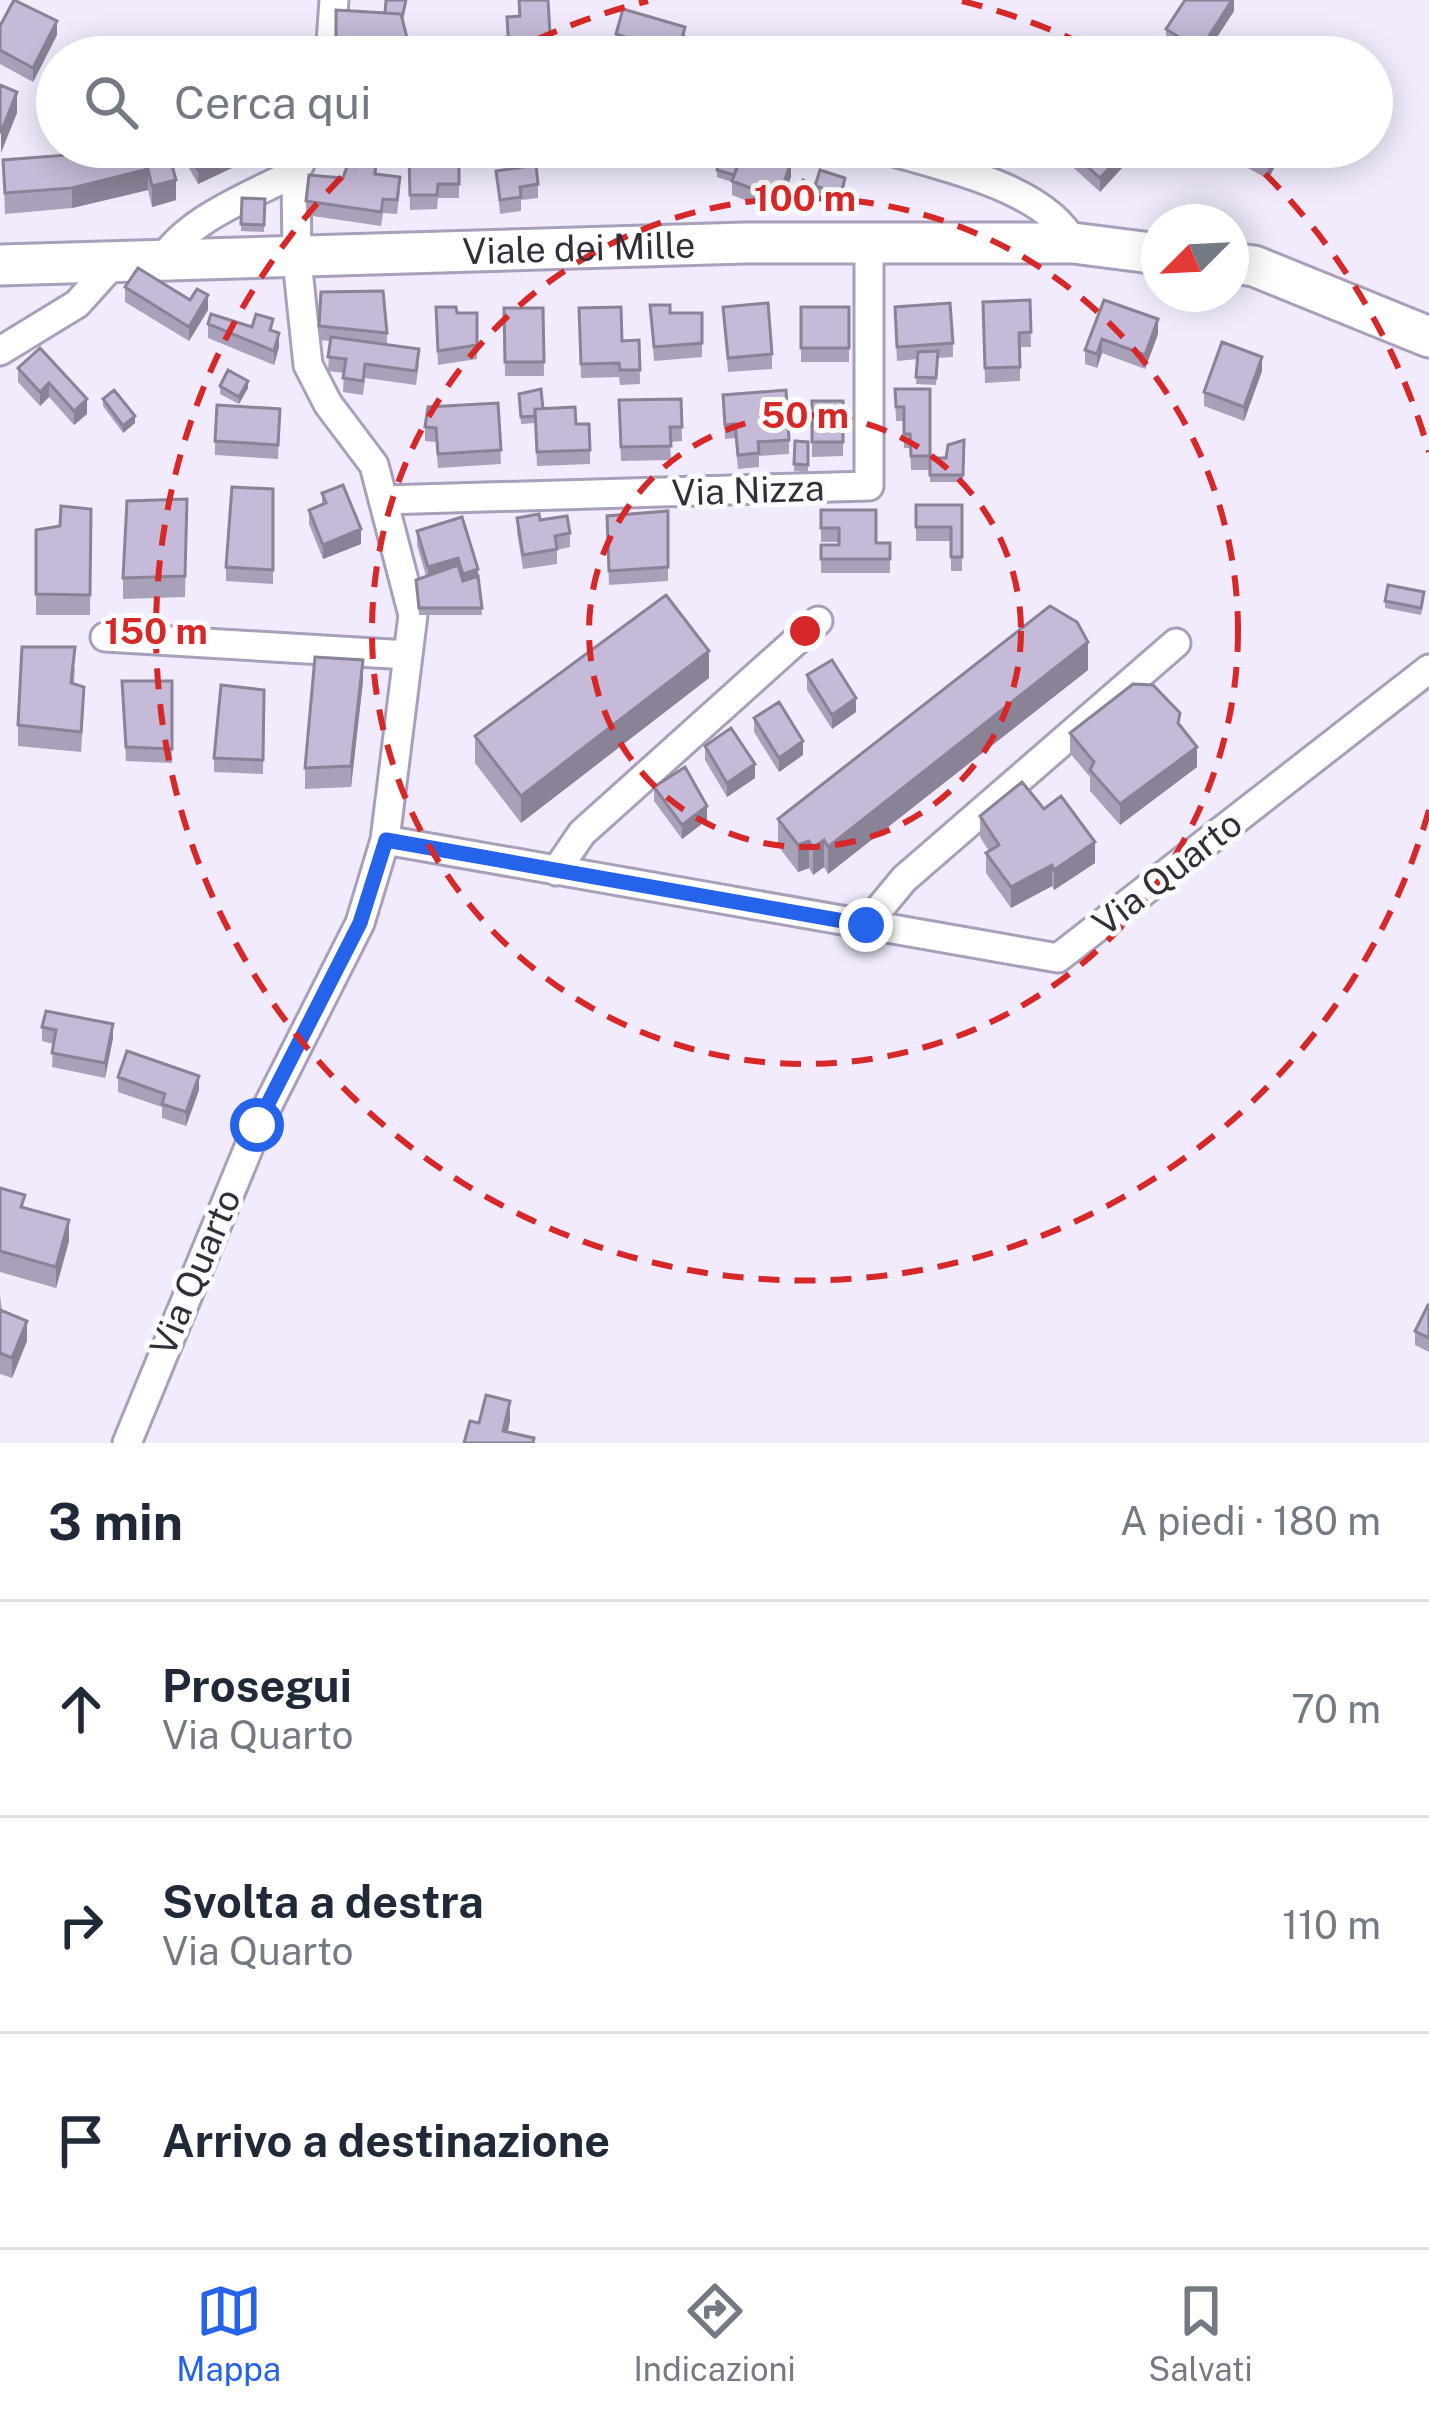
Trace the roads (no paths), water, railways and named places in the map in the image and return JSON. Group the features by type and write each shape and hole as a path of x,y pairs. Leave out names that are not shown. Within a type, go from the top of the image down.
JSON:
{"main road":[{"name":"Viale dei Mille","path":"0,265 869,243 1073,243 1141,252"},
{"path":"1249,265 1429,337"}],"street":[{"path":"331,36 334,0"},
{"path":"159,264 172,244 288,168"},
{"name":"Via Quarto","path":"127,1443 257,1125 360,923 386,840 412,615 374,465 328,404 308,365 297,260 302,168"},
{"path":"946,168 998,184 1051,216 1073,243"},
{"name":"Via Nizza","path":"383,500 869,486 869,243"},
{"path":"0,351 77,304 112,264"},
{"path":"556,871 582,833 818,620"},
{"path":"105,637 408,655"},
{"path":"866,925 904,879 1176,643"},
{"name":"Via Quarto","path":"386,840 1058,958 1429,669"}]}
